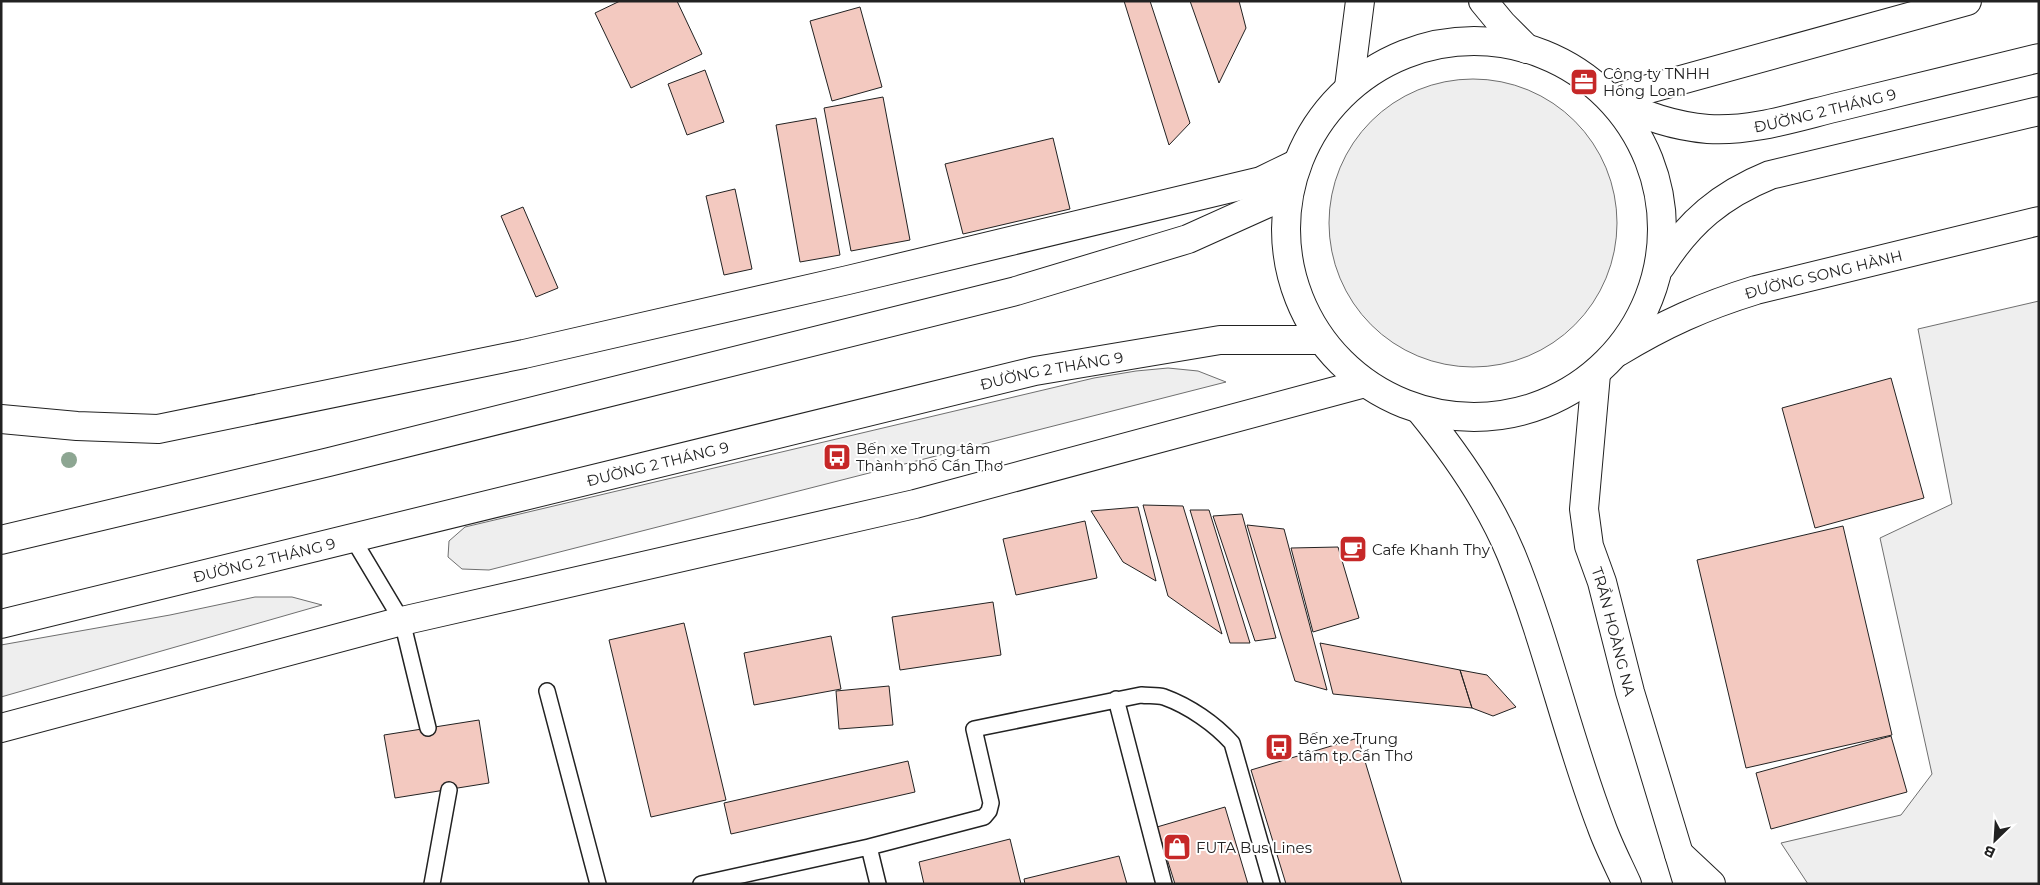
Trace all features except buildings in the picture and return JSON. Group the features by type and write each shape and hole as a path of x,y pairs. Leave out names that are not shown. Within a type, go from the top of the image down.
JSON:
{"main road":[{"path":"1349,87 1360,1"},
{"path":"1483,1 1502,24 1527,49"},
{"path":"1612,99 1967,1"},
{"path":"1464,41 1496,42 1527,49 1556,60 1612,99 1644,148 1655,177 1662,223 1658,269 1650,299 1636,327 1618,352 1596,374 1570,392 1542,405 1512,414 1481,418 1450,416 1420,410 1391,398 1365,383 1341,363 1321,340 1305,314 1293,285 1286,255 1285,224 1288,194 1296,164 1309,135 1327,110 1349,87 1374,68 1403,54 1432,45 1464,41"},
{"name":"ĐƯỜNG 2 THÁNG 9","path":"1612,99 1632,110 1658,120 1685,126 1709,129 1758,126 2039,58"},
{"path":"1658,269 1688,228 1707,211 1747,184 1770,175 2039,111"},
{"path":"1,418 77,426 158,429 514,356 848,280 1261,181 1296,164"},
{"path":"1,540 349,457 1016,292 1188,238 1288,194"},
{"name":"ĐƯỜNG SONG HÀNH","path":"1618,352 1682,316 1718,301 2039,221"},
{"name":"ĐƯỜNG 2 THÁNG 9","path":"1,624 1035,371 1220,340 1321,340"},
{"name":"TRẦN HOÀNG NA","path":"1596,374 1584,510 1589,546 1602,582 1630,692 1688,884"},
{"path":"1,728 402,621 915,504 1365,383"},
{"path":"1420,410 1468,474 1489,508 1511,553 1601,825 1614,871 1627,884"},
{"path":"1679,854 1711,884"}],"lane":[{"path":"352,539 402,621 428,728"},
{"path":"547,691 598,884"},
{"path":"702,884 869,847 984,817 989,811 991,803 974,729 1141,695 1164,697 1197,714 1220,730 1232,743 1272,884"},
{"path":"1116,699 1164,884"},
{"path":"432,884 449,790"},
{"path":"869,847 878,884"}],"shaded area":[{"path":"1459,79 1487,79 1515,85 1541,96 1565,111 1585,131 1600,155 1611,181 1617,209 1615,251 1600,291 1585,315 1565,335 1541,350 1515,361 1487,367 1459,367 1431,361 1405,350 1381,335 1361,315 1346,291 1335,265 1329,237 1329,209 1335,181 1346,155 1361,131 1381,111 1405,96 1431,85"},
{"path":"2039,301 2039,884 1808,884 1781,843 1901,815 1932,774 1880,538 1952,504 1918,329"},
{"path":"1168,368 1198,371 1226,382 489,570 462,569 448,557 449,541 465,527 1094,378"},
{"path":"255,597 292,597 322,605 1,697 1,645 170,615"}],"place":[{"name":"Công ty TNHH Hồng Loan","path":"1584,82"},
{"name":"Bến xe Trung tâm Thành phố Cần Thơ","path":"837,457"},
{"name":"Cafe Khanh Thy","path":"1353,549"},
{"name":"Bến xe Trung tâm tp.Cần Thơ","path":"1279,747"},
{"name":"FUTA Bus Lines","path":"1177,847"}]}
